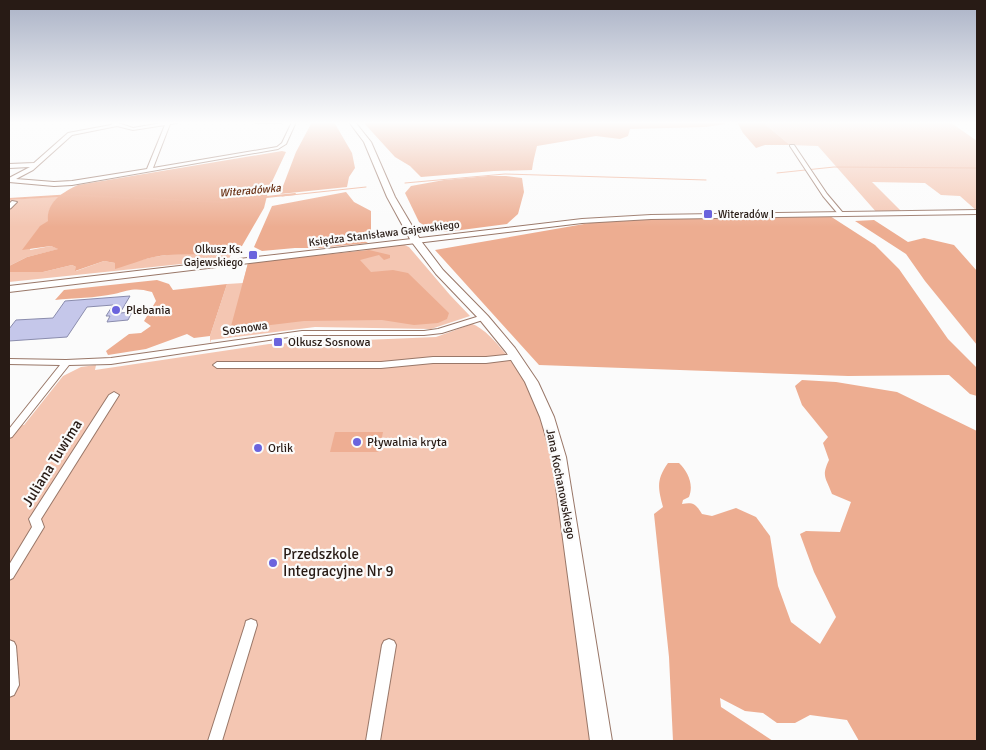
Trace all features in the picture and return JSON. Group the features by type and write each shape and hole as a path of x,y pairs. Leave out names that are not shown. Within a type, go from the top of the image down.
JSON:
{"main road":[{"name":"Jana Kochanowskiego","path":"373,157 416,240 432,264 483,317 516,357 534,386 552,428 559,457 601,741"}],"street":[{"path":"10,180 35,165 44,157"},
{"path":"149,170 154,157"},
{"path":"10,180 66,183 225,157"},
{"path":"799,157 825,195 841,214"},
{"path":"9,166 35,165"},
{"path":"9,207 14,202"},
{"name":"Księdza Stanisława Gajewskiego","path":"9,289 416,240 610,219 977,212"},
{"name":"Sosnowa","path":"9,361 66,363 111,361 302,333 431,333 483,317"},
{"path":"217,365 381,365 433,360 486,360 516,357"},
{"path":"9,435 66,363"},
{"name":"Juliana Tuwima","path":"9,575 38,527 35,519 114,395"},
{"path":"215,741 251,625"},
{"path":"373,741 389,644"},
{"path":"9,646 12,685 9,690"}],"shaded area":[{"path":"246,157 284,157 269,188 264,208 242,246 215,253 154,257 115,269 115,263 104,261 75,271 76,267 72,265 43,272 9,272 9,266 27,257 58,249 51,246 22,250 40,226 48,221 50,208 57,198 78,185"},
{"path":"294,157 353,157 355,168 349,177 347,187 280,194"},
{"path":"395,157 534,157 532,170 421,177 410,166"},
{"path":"828,157 977,157 977,211 960,196 941,195 925,183 872,182 903,213 878,214"},
{"path":"488,176 522,178 524,192 518,214 507,224 446,232 429,229 419,222 405,193 411,186 444,180"},
{"path":"346,192 354,202 371,211 371,232 361,239 368,243 262,251 254,247 272,206"},
{"path":"60,196 51,207 49,221 36,233 30,250 51,246 59,249 27,257 9,266 9,200"},
{"path":"830,216 875,245 899,269 948,339 977,368 977,396 970,394 949,375 848,376 539,365 435,250 607,220"},
{"path":"874,220 908,242 924,238 954,245 977,271 977,345 925,281 906,254 855,221"},
{"path":"402,244 409,247 470,316 431,329 315,327 211,340 210,343 210,336 227,284 243,283 248,263 368,250 366,249"},
{"path":"233,250 229,259 9,282 9,272 43,272 72,265 76,267 76,271 104,261 115,263 115,268 160,256"},
{"path":"369,250 390,255 390,258 384,260 379,255 360,260 371,272 393,270 408,273 449,313 447,319 438,323 414,325 382,320 304,321 230,330 248,263"},
{"path":"157,280 169,284 173,290 227,284 210,336 194,338 187,334 146,349 108,355 106,351 129,334 141,333 151,326 144,321 156,301 152,292 133,290 99,296 55,300 64,290"},
{"path":"472,324 481,329 500,347 527,384 537,405 548,438 558,490 591,741 9,741 9,426 24,425 63,376 81,367 96,365 95,370 269,344 436,337"},
{"path":"802,380 836,382 897,392 977,431 977,741 859,741 847,720 810,715 795,723 777,723 763,713 745,711 720,698 721,707 773,741 673,741 669,657 654,514 663,507 659,484 661,474 668,463 679,463 689,478 691,487 689,497 683,500 682,504 694,504 702,514 712,516 736,508 756,517 770,536 778,586 791,622 820,644 836,617 814,572 800,534 806,531 840,532 851,502 832,494 826,480 825,470 829,460 823,443 828,437 802,405 795,386"},
{"name":"Pływalnia kryta","path":"335,432 383,432 379,452 330,452"}],"building":[{"path":"130,296 120,313 132,312 128,320 107,322 110,316 106,316 113,305 87,307 67,337 9,341 9,329 16,320 53,318 65,301"}],"waterway":[{"name":"Witeradówka","path":"777,173 834,167 977,168"},
{"name":"Witeradówka","path":"405,183 505,174 706,180"},
{"name":"Witeradówka","path":"282,196 366,187"},
{"name":"Witeradówka","path":"135,198 219,202 295,194"},
{"name":"Witeradówka","path":"9,199 73,195 129,198"},
{"name":"Witeradówka","path":"65,196 83,196"}],"place":[{"name":"Witeradów I","path":"708,214"},
{"name":"Olkusz Ks. Gajewskiego","path":"253,255"},
{"name":"Plebania","path":"116,310"},
{"name":"Olkusz Sosnowa","path":"278,342"},
{"name":"Pływalnia kryta","path":"357,442"},
{"name":"Orlik","path":"258,448"},
{"name":"Przedszkole Integracyjne Nr 9","path":"273,563"}]}
